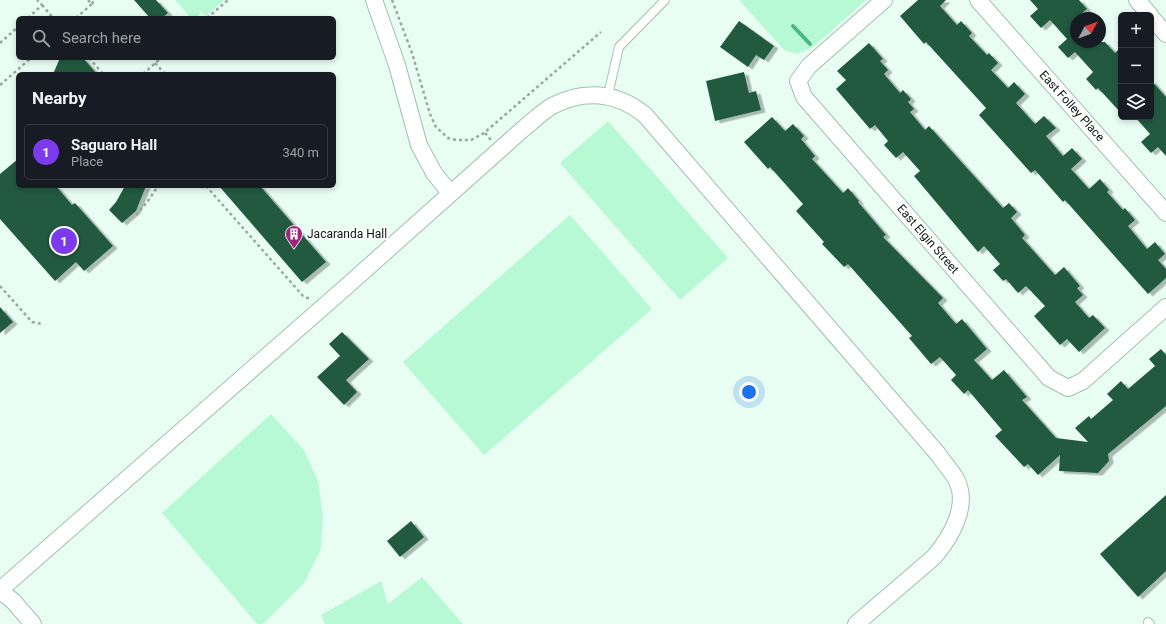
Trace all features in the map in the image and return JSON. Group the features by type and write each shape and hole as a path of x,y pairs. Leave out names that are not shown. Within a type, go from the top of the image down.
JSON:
{"street":[{"path":"374,0 397,65 419,145 434,173 450,193"},
{"name":"East Elgin Street","path":"884,0 809,66 798,80 804,97 1049,378 1068,388 1083,381 1166,307"},
{"name":"East Folley Place","path":"978,0 1166,213"},
{"path":"1136,0 1146,12"},
{"path":"1154,20 1166,34"},
{"path":"33,624 13,601 0,591 326,305 523,129 552,106 578,97 608,95 631,104 644,115 932,448 956,479 961,499 958,516 944,545 934,557 856,624"}],"lane":[{"path":"608,95 619,47 665,0"}],"path":[{"path":"37,0 51,16"},
{"path":"88,0 92,4"},
{"path":"78,16 92,4 94,0"},
{"path":"209,16 228,0"},
{"path":"392,0 412,53 432,121 441,133 456,140 471,140 484,133 601,32"},
{"path":"30,16 42,5"},
{"path":"0,43 16,29"},
{"path":"0,85 28,60"},
{"path":"91,60 101,72"},
{"path":"144,72 159,60"},
{"path":"155,63 163,72"},
{"path":"136,215 157,188"},
{"path":"208,188 308,300 318,296 326,305"},
{"path":"0,286 32,322 42,324"}],"green space":[{"path":"175,0 224,0 206,16 202,12 198,16 189,16"},
{"path":"739,0 866,0 813,47 798,54 784,50"},
{"path":"608,121 728,258 680,300 560,163"},
{"path":"570,215 652,309 484,455 403,362"},
{"path":"271,414 304,450 318,481 323,517 321,549 304,583 263,624 257,624 162,513"},
{"path":"422,577 463,624 325,624 321,615 381,581 388,604"}],"building":[{"path":"134,0 156,0 168,13 164,16 148,16"},
{"path":"918,0 946,0 940,6 957,25 961,21 972,33 969,36 987,55 989,53 998,63 991,70 1008,88 1014,82 1025,94 1016,103 1035,124 1044,116 1056,128 1046,136 1063,156 1072,148 1082,159 1071,169 1089,189 1100,179 1109,190 1107,192 1123,210 1125,208 1135,220 1128,226 1147,249 1155,242 1165,254 1158,260 1166,269 1166,278 1148,294 1065,200 1063,202 1035,170 1031,173 979,115 986,108 926,42 924,44 900,16"},
{"path":"1030,0 1079,0 1087,9 1083,12 1070,12 1070,48 1106,48 1106,43 1115,53 1118,50 1118,110 1098,88 1096,90 1086,79 1093,72 1075,52 1068,58 1058,47 1067,39 1050,20 1041,28 1030,16 1038,9"},
{"path":"739,21 774,46 764,60 756,55 748,67 720,47"},
{"path":"869,43 883,59 880,61 888,70 884,74 900,93 903,90 911,99 908,102 914,109 910,112 925,130 929,126 1003,208 1009,203 1017,212 1011,218 1025,235 1022,238 1055,275 1064,267 1080,286 1077,288 1083,295 1075,302 1089,318 1093,315 1105,328 1079,352 1067,339 1060,345 1034,316 1045,306 1026,286 1018,293 1006,279 1003,281 993,270 1000,264 984,246 978,252 914,176 920,171 903,152 896,158 884,145 888,141 875,125 870,129 836,89 846,80 837,71"},
{"path":"59,60 85,60 95,72 54,72"},
{"path":"744,72 749,93 756,91 761,110 715,121 706,81"},
{"path":"1154,83 1166,97 1166,156 1158,147 1151,153 1141,142 1150,134 1138,120 1154,120"},
{"path":"772,117 785,131 793,124 804,136 801,139 815,156 812,159 843,193 848,188 886,235 883,237 943,298 938,303 956,324 962,319 987,349 974,360 992,380 1004,370 1027,397 1022,400 1056,438 1088,442 1075,428 1089,416 1091,419 1113,400 1107,394 1121,381 1128,389 1155,366 1149,359 1161,349 1166,355 1166,406 1108,454 1109,461 1098,473 1059,471 1060,455 1038,475 1028,464 1024,467 995,436 1002,430 968,390 964,394 951,380 956,375 940,357 931,364 909,338 912,336 848,264 844,267 822,244 824,242 796,211 803,204 770,167 768,169 744,142"},
{"path":"16,161 16,188 58,188 72,205 75,203 113,246 84,271 76,262 55,281 0,219 0,174"},
{"path":"124,188 145,188 136,211 122,223 109,210 116,202"},
{"path":"221,188 262,188 326,262 302,282"},
{"path":"0,307 13,322 0,333"},
{"path":"342,332 369,359 346,380 357,392 344,405 317,377 340,356 329,344"},
{"path":"1166,495 1166,571 1138,597 1100,554"},
{"path":"411,521 424,537 400,557 387,541"}],"waterway":[{"path":"793,26 810,44"}],"place":[{"name":"Saguaro Hall","path":"64,241"},
{"name":"Jacaranda Hall","path":"294,249"}]}
